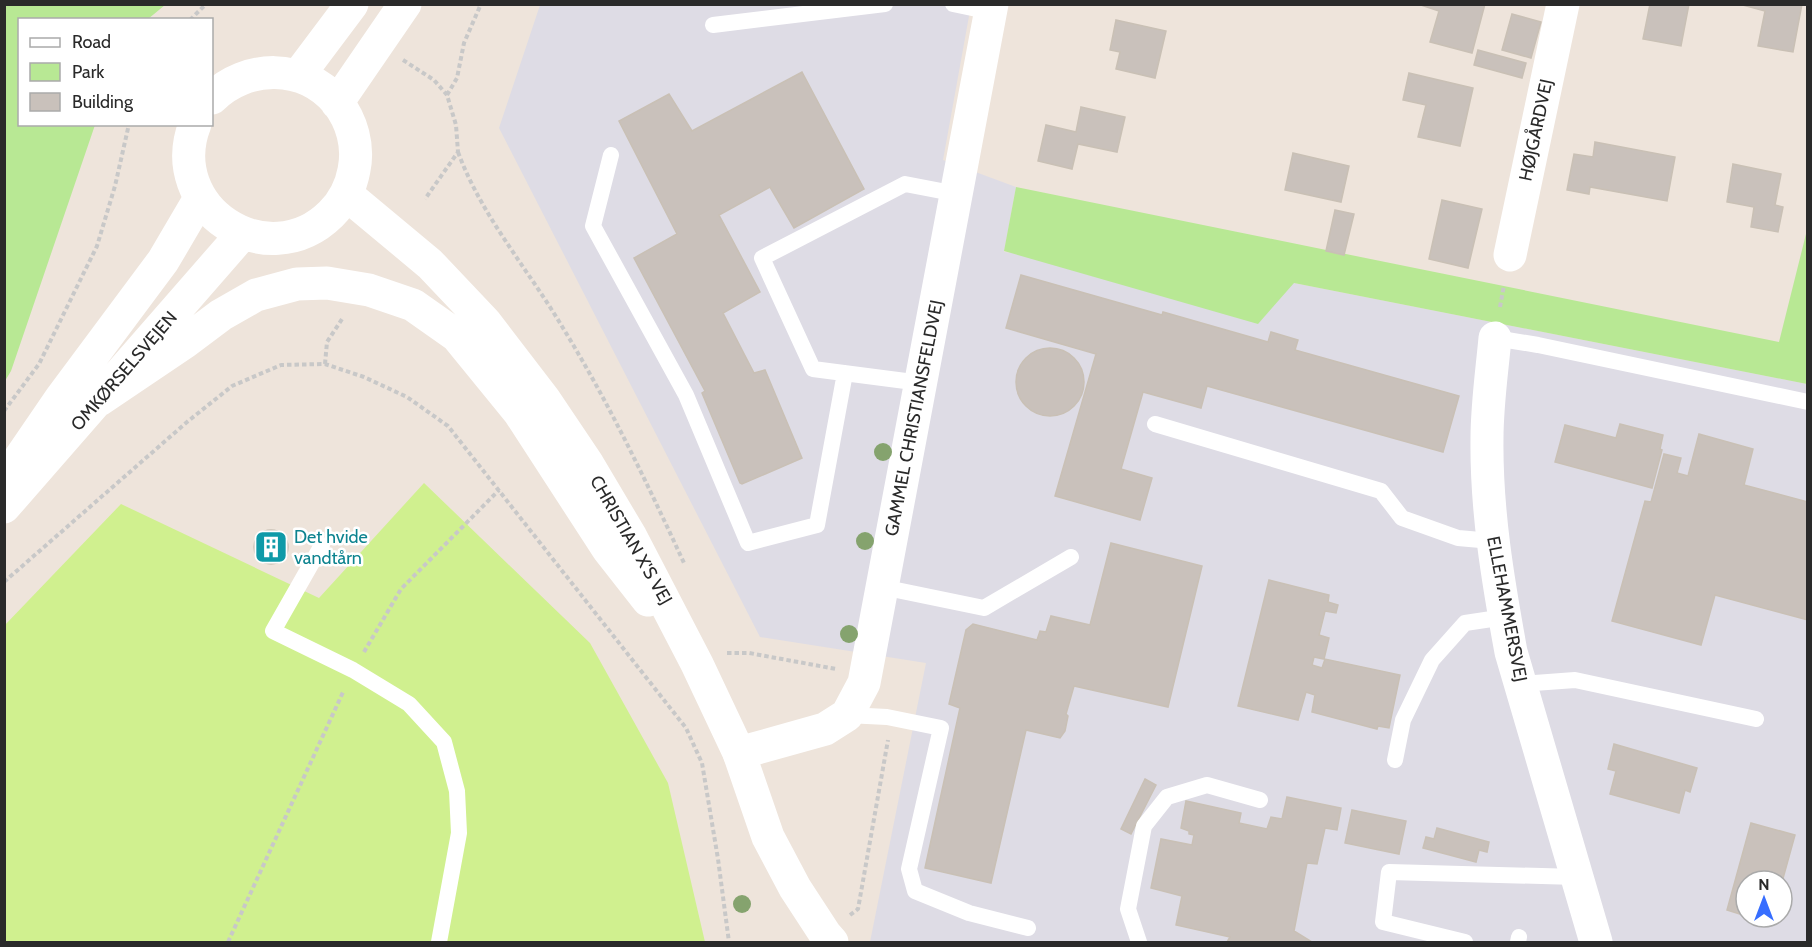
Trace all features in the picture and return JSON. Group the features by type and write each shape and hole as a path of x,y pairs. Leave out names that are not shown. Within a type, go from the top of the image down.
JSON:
{"street":[{"path":"298,76 352,4"},
{"path":"337,103 405,4"},
{"name":"HØJGÅRDVEJ","path":"1510,255 1563,4"},
{"name":"GAMMEL CHRISTIANSFELDVEJ","path":"847,715 864,682 992,8"},
{"path":"195,126 189,149 189,166 200,198 219,219 243,233 260,238 277,238 294,236 310,230 337,208 346,194 354,171 356,147 346,116 337,103 320,87 298,76 265,72 233,81 213,97"},
{"name":"CHRISTIAN X'S VEJ","path":"346,194 430,264 485,322 544,399 587,463 631,537 717,660 739,753 768,837 795,888 828,938"},
{"name":"OMKØRSELSVEJEN","path":"4,482 61,398 163,261 200,198"},
{"name":"OMKØRSELSVEJEN","path":"4,507 243,233"},
{"path":"99,400 185,342 220,315 256,295 297,284 327,283 369,290 413,305 458,336 519,412 608,549 717,660"},
{"name":"ELLEHAMMERSVEJ","path":"1495,338 1487,438 1492,541 1511,652 1596,942"},
{"path":"739,753 825,729 847,715"}],"lane":[{"path":"953,4 992,8"},
{"path":"713,25 884,5"},
{"path":"611,155 594,226 686,395 748,543 816,525 844,373"},
{"path":"921,383 813,369 762,258 905,184 957,194"},
{"path":"1495,338 1808,402"},
{"path":"1155,424 1381,491 1402,518 1458,538 1492,541"},
{"path":"322,545 273,632 353,670 409,704 444,742 457,791 459,833 439,942"},
{"path":"882,587 984,608 1071,557"},
{"path":"1395,760 1403,720 1432,660 1465,623 1505,617"},
{"path":"1520,684 1575,680 1756,719"},
{"path":"847,715 887,717 941,728 909,869 915,891 969,913 1028,928"},
{"path":"1139,942 1128,909 1144,826 1167,797 1207,785 1260,800"},
{"path":"1465,942 1383,922 1389,872 1577,877"}],"path":[{"path":"192,18 206,4"},
{"path":"447,95 458,78 464,43 481,4"},
{"path":"400,58 434,80 447,95 456,124 458,152 463,164 498,230 569,337 639,467 687,570"},
{"path":"4,411 39,364 98,246 129,126"},
{"path":"425,199 458,152"},
{"path":"1495,338 1510,255"},
{"path":"325,364 327,342 342,319"},
{"path":"4,582 187,422 232,386 281,365 325,364 364,377 407,397 448,426 686,728 702,763 729,942"},
{"path":"228,942 353,670 400,589 499,490"},
{"path":"717,660 749,653 841,670 864,682"},
{"path":"828,938 858,909 891,723 887,717"}],"shaded area":[{"path":"540,5 971,5 943,160 1016,187 1004,252 1294,283 1807,384 1807,942 870,942 926,663 760,637 499,128"}],"green space":[{"path":"5,4 165,5 149,18 18,18 18,126 95,126 11,371 5,381"},
{"path":"1016,187 1779,342 1807,230 1807,384 1294,283 1258,324 1004,251"},
{"path":"424,483 590,643 668,783 705,942 5,942 4,626 121,504 319,598"}],"building":[{"path":"1418,4 1485,4 1472,53 1430,42 1439,11"},
{"path":"1650,4 1689,4 1681,46 1643,39"},
{"path":"1739,4 1802,4 1793,52 1758,46 1765,11"},
{"path":"1512,14 1541,22 1531,58 1502,50"},
{"path":"1116,20 1166,31 1155,78 1116,69 1120,52 1110,50"},
{"path":"1478,50 1526,63 1522,78 1474,65"},
{"path":"802,72 864,189 794,228 770,187 719,215 760,292 723,313 754,373 765,370 802,458 742,484 702,393 705,391 634,258 677,234 619,121 669,94 692,131"},
{"path":"1409,73 1473,88 1460,146 1418,137 1426,105 1403,100"},
{"path":"1081,107 1125,117 1117,152 1078,144 1072,169 1038,161 1046,125 1076,132"},
{"path":"1595,142 1675,157 1667,201 1590,187 1589,194 1567,190 1574,154 1593,157"},
{"path":"1293,153 1349,166 1341,202 1285,190"},
{"path":"1733,164 1781,174 1775,205 1783,207 1778,232 1751,227 1754,207 1727,202"},
{"path":"1442,200 1482,209 1468,268 1429,259"},
{"path":"1335,210 1354,214 1344,255 1326,251"},
{"path":"1021,275 1268,342 1271,332 1298,340 1295,350 1459,396 1443,452 1207,386 1201,408 1143,392 1121,469 1152,478 1140,520 1055,496 1096,354 1006,328"},
{"path":"1050,348 1063,351 1074,358 1081,369 1084,382 1081,395 1074,406 1063,413 1050,416 1037,413 1026,406 1019,395 1016,382 1019,369 1026,358 1037,351"},
{"path":"1620,424 1663,435 1660,449 1662,450 1652,488 1555,462 1565,425 1616,438"},
{"path":"1699,434 1753,449 1744,485 1808,502 1808,620 1715,595 1701,645 1612,621 1645,501 1651,502 1664,454 1681,458 1677,473 1688,476"},
{"name":"Det hvide vandtårn","path":"271,530 283,535 288,547 283,559 271,564 259,559 254,547 259,535"},
{"path":"1111,543 1202,566 1168,707 1074,686 1066,714 1068,716 1065,731 1060,738 1026,730 991,883 925,868 960,708 949,704 966,630 973,624 1037,640 1040,631 1046,632 1051,616 1090,625"},
{"path":"1269,580 1329,595 1328,602 1338,605 1336,613 1325,611 1319,635 1329,638 1324,659 1314,657 1312,665 1322,668 1325,659 1400,675 1389,728 1378,726 1377,729 1312,712 1315,695 1306,692 1298,720 1238,706"},
{"path":"1614,744 1697,768 1690,792 1685,790 1679,813 1610,794 1616,771 1608,769"},
{"path":"1145,779 1156,785 1131,834 1121,829"},
{"path":"1287,797 1341,808 1337,830 1325,828 1317,864 1307,863 1294,931 1312,942 1227,942 1230,937 1176,925 1182,896 1151,888 1161,839 1192,845 1194,835 1181,828 1186,801 1241,813 1239,823 1267,829 1271,817 1282,819"},
{"path":"1352,810 1406,821 1399,854 1345,843"},
{"path":"1751,823 1795,835 1786,869 1738,869"},
{"path":"1437,828 1489,842 1487,852 1479,850 1476,862 1423,848 1426,837 1434,839"},
{"path":"1734,885 1734,912 1727,910"}],"place":[{"name":"Det hvide vandtårn","path":"271,547"}]}
